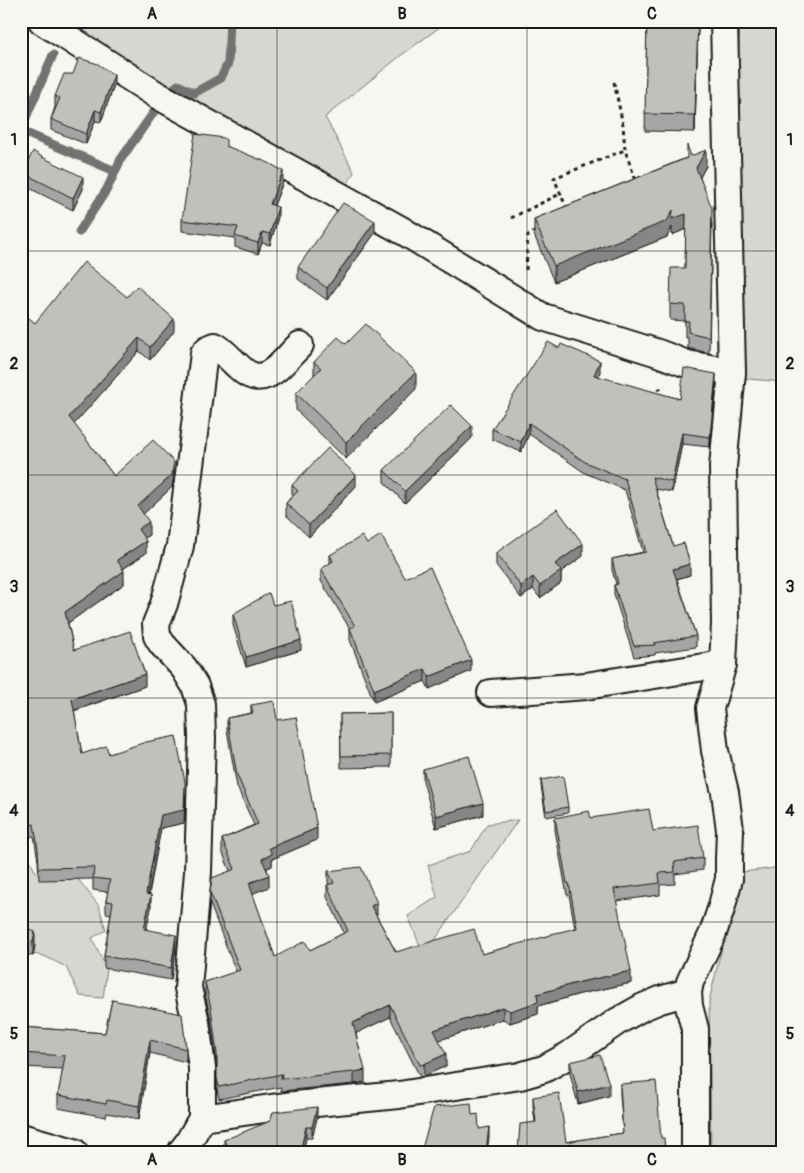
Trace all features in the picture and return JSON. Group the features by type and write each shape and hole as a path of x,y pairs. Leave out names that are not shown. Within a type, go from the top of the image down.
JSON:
{"street":[{"path":"42,21 158,95 403,231 544,316 687,364 732,372"},
{"path":"695,1152 695,1029 689,1006 688,992 690,982 713,933 729,879 730,830 725,792 714,745 710,708 723,664 725,624 723,467 732,372 724,21"},
{"path":"181,1152 202,1118 202,1068 196,1022 188,988 198,872 202,738 201,704 195,686 184,668 157,636 156,624 164,604 180,546 204,353 215,346 223,350 240,369 254,377 262,378 300,345"},
{"path":"491,694 586,686 723,664"},
{"path":"202,1118 285,1106 399,1095 520,1076 544,1069 569,1056 618,1021 643,1007 688,992"},
{"path":"21,1137 74,1152"}],"path":[{"path":"614,82 623,125 625,150 638,186"},
{"path":"570,216 562,193 554,178 625,150"},
{"path":"511,218 562,193"},
{"path":"526,270 528,235 545,228"},
{"path":"647,396 662,390 687,364"}],"shaded area":[{"path":"95,21 448,21 399,57 325,117 354,172 343,193 75,34"},
{"path":"740,21 783,21 783,382 725,377"},
{"path":"518,820 424,956 408,916 437,897 428,865 471,851 487,824"},
{"path":"21,851 24,852 38,875 70,869 99,906 106,930 92,938 107,969 103,998 80,996 66,967 44,956 21,952"},
{"path":"783,867 783,1152 711,1152 709,1001 725,934 743,872"}],"building":[{"path":"647,21 698,21 695,115 645,114"},
{"path":"79,58 98,64 114,75 101,112 95,110 86,134 51,119 60,98 55,96 64,74 73,74"},
{"path":"195,134 224,138 226,146 269,163 283,171 270,204 278,207 270,234 262,232 258,243 235,236 238,227 182,220"},
{"path":"687,145 691,156 706,150 696,168 712,208 709,337 688,332 689,321 685,321 685,305 670,304 671,268 685,268 686,214 672,219 673,210 667,221 554,266 534,219 687,158"},
{"path":"33,151 83,177 73,198 23,173"},
{"path":"343,203 375,221 327,288 298,267"},
{"path":"84,262 127,297 137,286 174,319 150,347 139,338 69,417 114,476 153,440 174,462 172,475 138,506 149,522 138,529 146,541 117,560 124,571 65,612 74,650 130,631 145,674 72,699 82,754 106,746 109,754 146,742 176,736 185,782 184,810 161,815 146,894 151,895 144,929 176,935 171,968 104,956 113,902 106,901 110,880 93,878 94,867 39,868 34,824 21,825 21,315 23,313 35,323"},
{"path":"366,324 416,372 346,442 296,393 321,368 314,362 338,337 346,344"},
{"path":"548,342 559,348 561,344 600,361 594,375 680,399 684,368 716,374 710,437 682,433 672,482 652,477 673,546 684,543 690,564 673,569 696,636 654,643 655,645 634,646 614,585 618,584 612,559 646,552 625,479 585,462 529,423 521,442 492,429"},
{"path":"451,405 472,426 405,491 384,470"},
{"path":"328,448 356,475 309,525 286,503 298,491 292,485"},
{"path":"557,509 583,544 555,564 561,571 540,586 533,577 521,586 496,553"},
{"path":"381,535 405,578 430,567 471,660 429,677 425,669 374,690 350,628 355,626 321,569 333,561 330,555 362,536 367,544"},
{"path":"269,593 273,605 291,601 301,640 246,657 233,614"},
{"path":"274,701 277,720 296,717 317,828 269,848 272,854 262,859 269,875 249,883 275,957 305,941 310,950 348,931 327,885 334,883 328,871 361,867 377,903 371,906 396,952 474,929 482,954 577,928 555,818 589,811 591,818 649,809 653,831 698,825 703,858 674,862 675,872 659,873 660,883 614,889 631,971 537,994 538,1002 510,1011 503,1007 434,1030 446,1054 424,1064 420,1065 390,1005 353,1023 365,1070 281,1079 282,1074 219,1087 211,1008 205,982 240,970 210,892 212,878 235,869 222,839 258,824 237,775 227,718 253,713 251,705"},
{"path":"391,713 391,755 341,756 340,714"},
{"path":"469,756 483,803 436,816 423,769"},
{"path":"563,776 568,807 546,811 541,780"},
{"path":"21,926 35,932 33,942 21,940"},
{"path":"112,1000 182,1014 186,1049 150,1040 139,1106 107,1100 106,1104 58,1095 65,1056 21,1053 21,1027 105,1033"},
{"path":"600,1055 609,1084 578,1092 570,1062"},
{"path":"656,1081 661,1138 664,1138 665,1152 518,1152 520,1124 536,1122 533,1097 559,1093 566,1142 623,1133 620,1084"},
{"path":"471,1103 472,1115 478,1114 479,1129 489,1127 486,1152 421,1152 434,1107"},
{"path":"317,1107 312,1127 306,1127 300,1152 229,1152 224,1140 270,1121 273,1112"}],"waterway":[{"path":"167,94 178,85 194,93 221,78 228,63 230,21"},
{"path":"21,129 53,55"},
{"path":"79,232 107,189 121,159 156,109"},
{"path":"21,131 115,171"}]}
